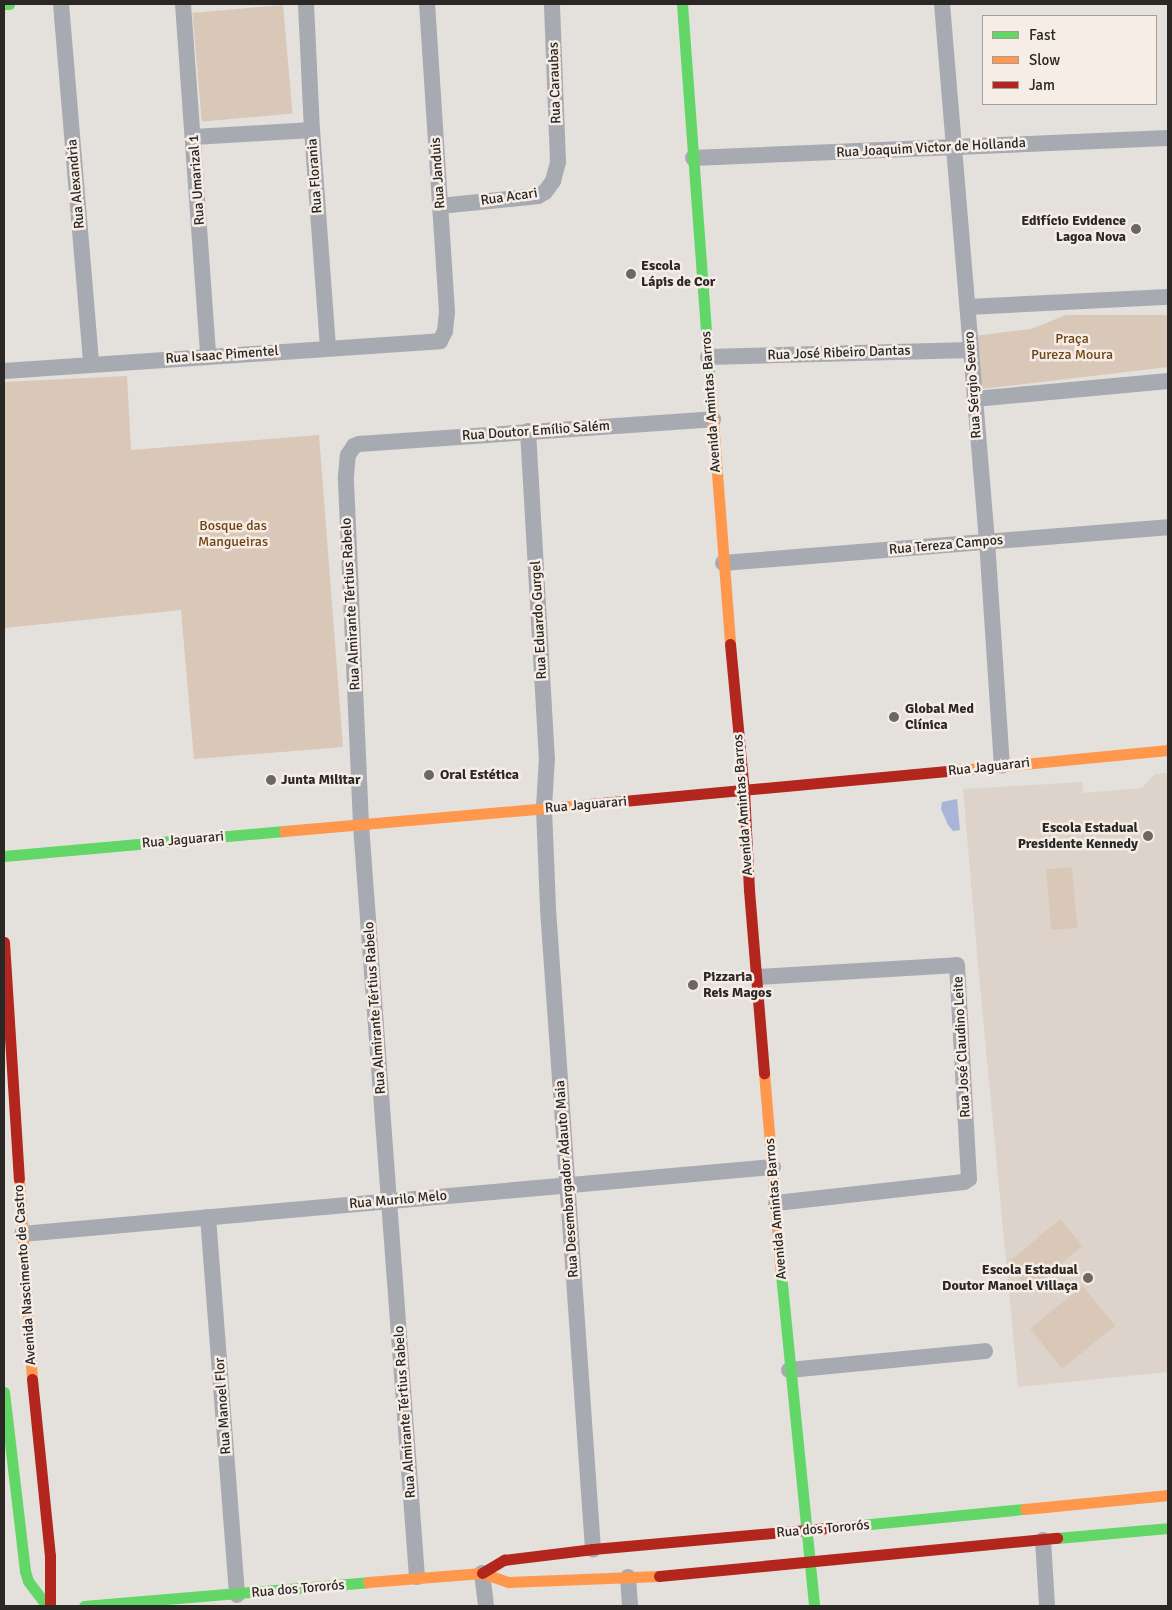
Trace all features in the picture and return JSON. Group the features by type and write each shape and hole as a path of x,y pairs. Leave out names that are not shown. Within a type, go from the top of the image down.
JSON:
{"main road":[{"path":"4,4 9,4"},
{"name":"Avenida Amintas Barros","path":"682,4 723,562 744,791 789,1370 808,1530 814,1606"},
{"name":"Rua Jaguarari","path":"4,856 744,791 1168,750"},
{"name":"Avenida Nascimento de Castro","path":"4,942 31,1373 50,1556 49,1606"},
{"path":"4,1116 16,1134"},
{"path":"4,1399 31,1373"},
{"name":"Avenida Nascimento de Castro","path":"4,1392 25,1571 28,1581 49,1606"},
{"name":"Rua dos Tororós","path":"482,1573 504,1560 593,1549 654,1548 808,1530 1168,1495"},
{"name":"Rua dos Tororós","path":"84,1606 482,1573 508,1582 628,1577 657,1572 810,1563 1168,1528"}],"street":[{"name":"Rua Alexandria","path":"61,4 91,364"},
{"name":"Rua Umarizal 1","path":"183,4 194,137 208,356"},
{"name":"Rua Florania","path":"306,4 312,130 328,347"},
{"name":"Rua Janduis","path":"427,4 447,312 445,331 440,340"},
{"name":"Rua Caraubas","path":"552,4 558,162"},
{"name":"Rua Sérgio Severo","path":"942,4 987,541 1002,766"},
{"path":"194,137 312,130"},
{"name":"Rua Joaquim Victor de Hollanda","path":"693,158 1168,138"},
{"name":"Rua Acari","path":"440,206 538,196 553,182 558,162"},
{"path":"968,307 1168,297"},
{"name":"Rua Isaac Pimentel","path":"4,371 440,340"},
{"name":"Rua José Ribeiro Dantas","path":"708,357 971,350"},
{"path":"974,398 1168,381"},
{"name":"Rua Doutor Emílio Salém","path":"359,444 713,419"},
{"name":"Rua Eduardo Gurgel","path":"528,431 547,757 544,808"},
{"name":"Rua Almirante Tértius Rabelo","path":"359,444 354,446 348,455 346,476 361,825 417,1577"},
{"name":"Rua Tereza Campos","path":"723,562 1168,527"},
{"name":"Rua Desembargador Adauto Maia","path":"544,808 548,909 593,1549"},
{"name":"Rua José Claudino Leite","path":"757,977 957,965 968,1179 964,1182 776,1203"},
{"name":"Rua Murilo Melo","path":"22,1234 773,1167"},
{"name":"Rua Manoel Flor","path":"208,1217 237,1594"},
{"path":"789,1370 985,1351"},
{"path":"1042,1540 1047,1606"},
{"path":"482,1573 486,1606"},
{"path":"628,1577 630,1606"}],"shaded area":[{"path":"1168,773 1168,1372 1018,1387 963,789 1082,782 1083,793 1142,788 1155,774"}],"green space":[{"path":"283,5 292,114 202,122 192,13"},
{"name":"Praça Pureza Moura","path":"1066,315 1168,315 1168,367 981,389 974,336 1031,329"},
{"name":"Bosque das Mangueiras","path":"127,376 131,450 319,435 343,747 194,759 181,610 4,628 4,382"},
{"path":"1072,867 1077,928 1051,930 1046,869"},
{"path":"1060,1219 1082,1246 1030,1290 1007,1263"},
{"path":"1083,1286 1115,1326 1062,1368 1030,1329"}],"water":[{"path":"957,799 960,830 953,831 948,825 941,809 942,802"}],"traffic: fast":[{"path":"4,4 9,4"},
{"path":"682,4 711,395"},
{"path":"4,856 284,831"},
{"path":"781,1274 814,1606"},
{"path":"4,1392 25,1571 28,1581 47,1606"},
{"path":"830,1528 1025,1509"},
{"path":"1057,1538 1168,1528"},
{"path":"84,1606 368,1582"}],"traffic: slow":[{"path":"711,395 730,644"},
{"path":"960,770 1168,750"},
{"path":"284,831 591,804"},
{"path":"764,1073 781,1274"},
{"path":"19,1179 32,1379"},
{"path":"1025,1509 1168,1495"},
{"path":"368,1582 482,1573 508,1582 659,1576"}],"traffic: jam":[{"path":"730,644 744,791 749,890 764,1073"},
{"path":"591,804 960,770"},
{"path":"4,942 19,1179"},
{"path":"32,1379 50,1556 50,1606"},
{"path":"482,1573 504,1560 593,1549 830,1528"},
{"path":"659,1576 1057,1538"}],"place":[{"name":"Edifício Evidence Lagoa Nova","path":"1136,229"},
{"name":"Escola Lápis de Cor","path":"631,274"},
{"name":"Global Med Clínica","path":"894,717"},
{"name":"Oral Estética","path":"429,775"},
{"name":"Junta Militar","path":"271,780"},
{"name":"Escola Estadual Presidente Kennedy","path":"1148,836"},
{"name":"Pizzaria Reis Magos","path":"693,985"},
{"name":"Escola Estadual Doutor Manoel Villaça","path":"1088,1278"}]}
